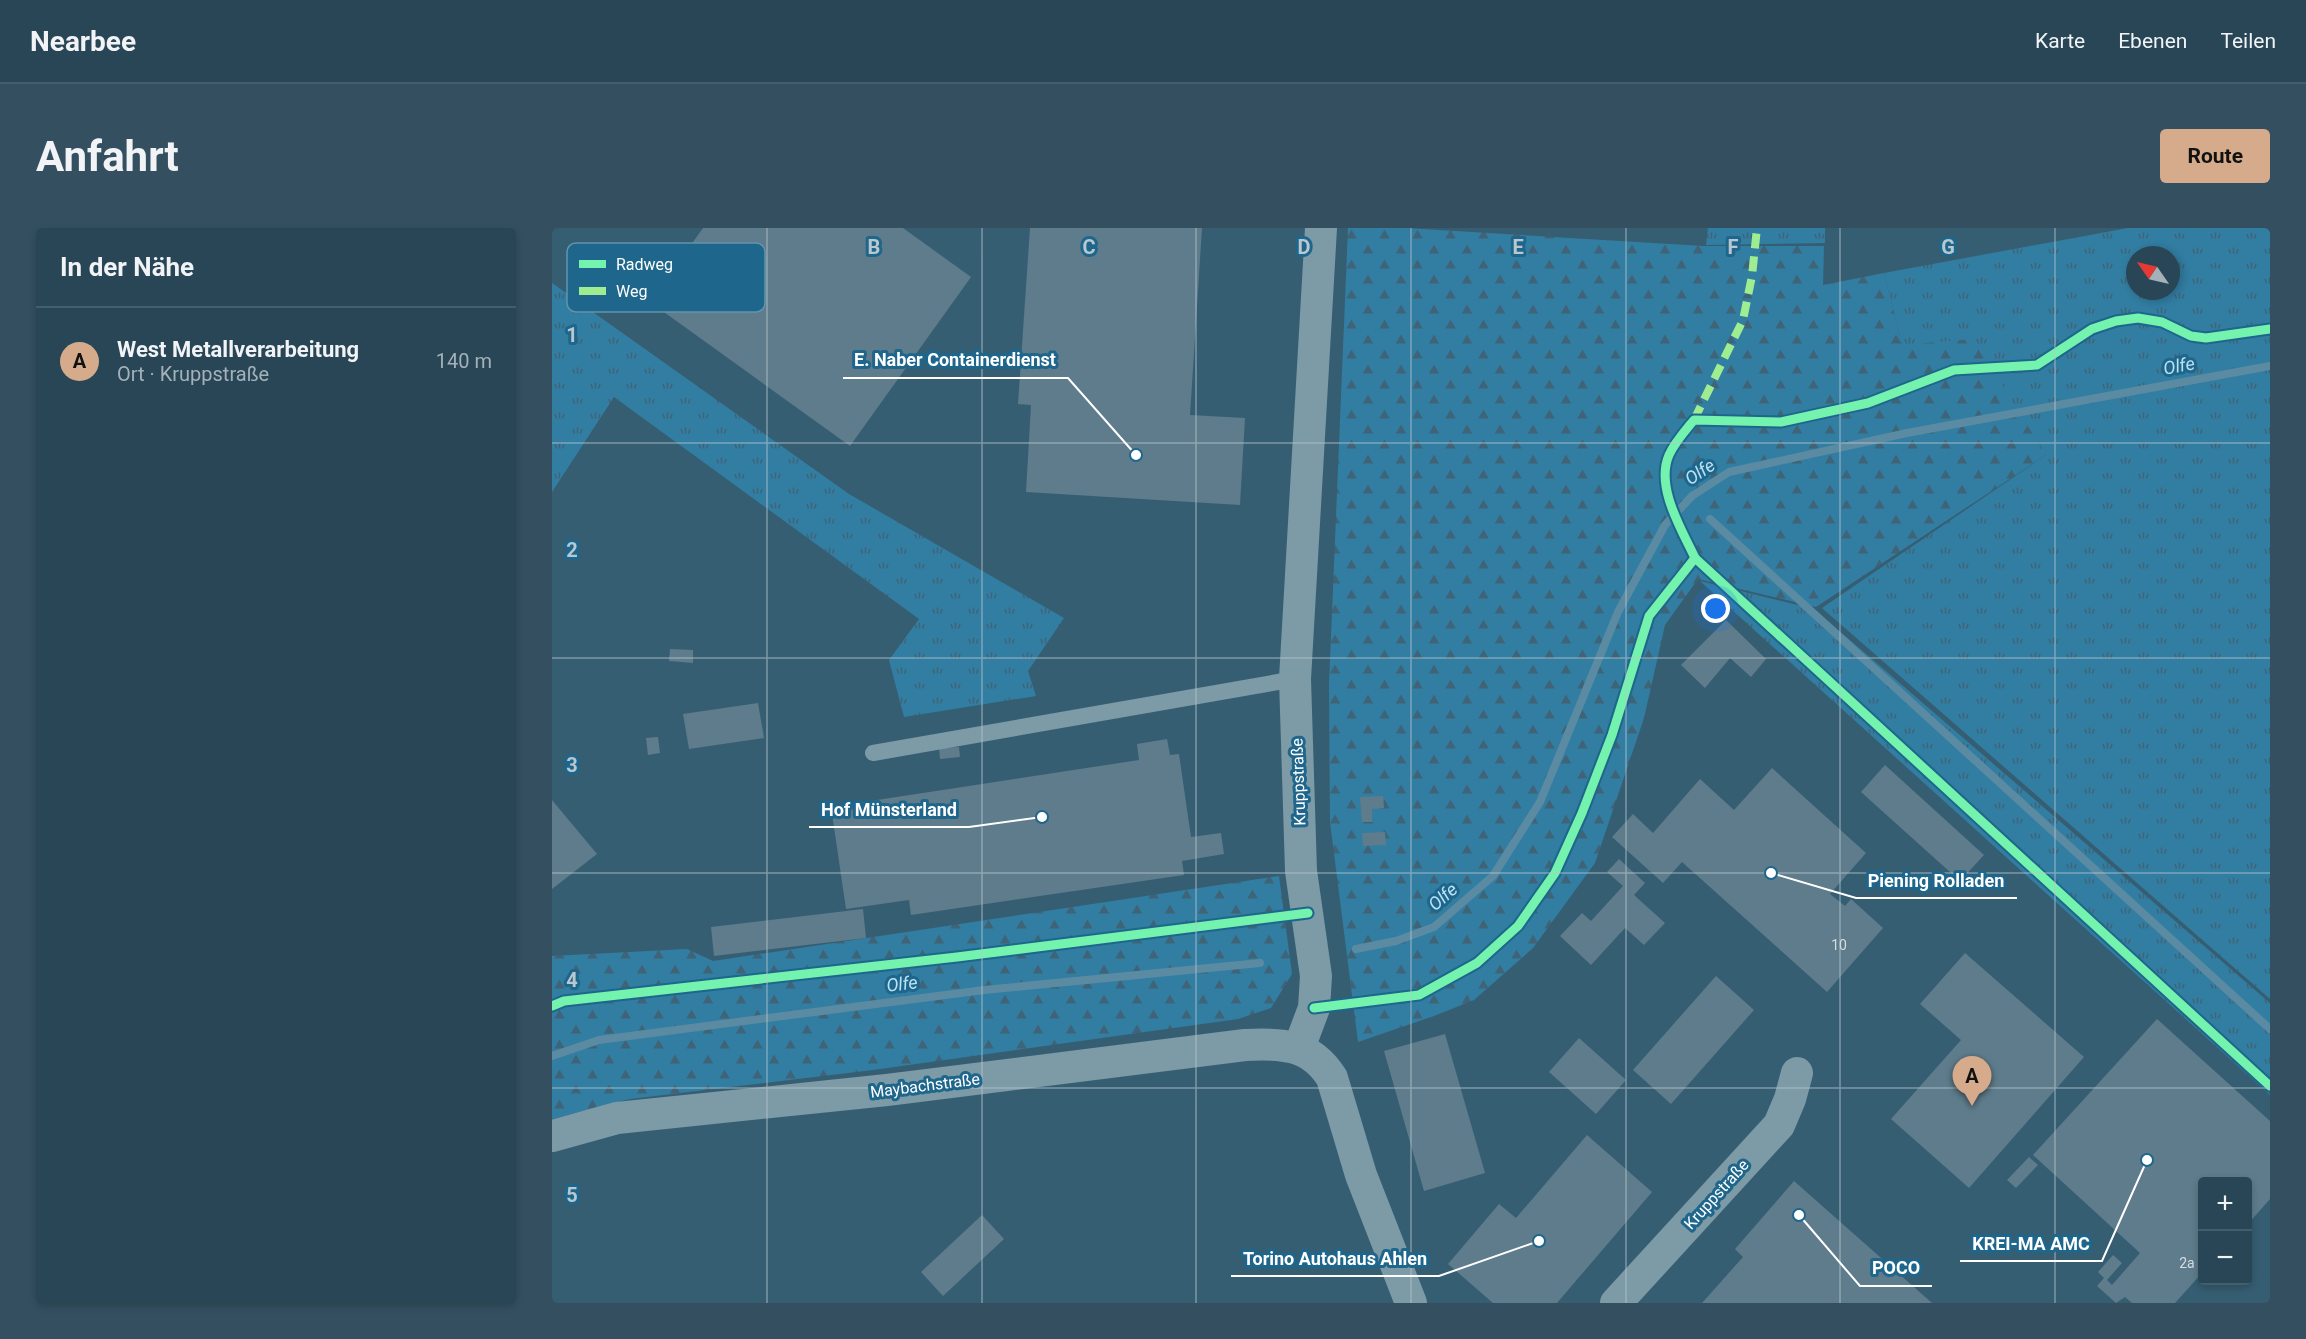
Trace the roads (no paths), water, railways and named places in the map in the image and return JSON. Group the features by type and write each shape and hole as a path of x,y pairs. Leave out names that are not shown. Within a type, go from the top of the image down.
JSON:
{"street":[{"name":"Kruppstraße","path":"1299,1048 1314,1008 1316,976 1300,871 1295,679 1320,228"},
{"name":"Maybachstraße","path":"552,1136 617,1119 887,1090 1245,1045 1270,1044 1299,1048"},
{"path":"1299,1048 1324,1065 1332,1078 1361,1175 1411,1303"},
{"name":"Kruppstraße","path":"1616,1303 1779,1125 1790,1099 1797,1073"}],"lane":[{"path":"873,753 1295,679"}],"waterway":[{"name":"Olfe","path":"1356,949 1396,941 1434,927 1493,876 1540,802 1618,612 1665,525 1692,496 1729,472 1907,433 2270,366"},
{"path":"1710,519 2270,1029"},
{"name":"Olfe","path":"552,1056 599,1040 984,990 1260,963"}],"place":[{"name":"E. Naber Containerdienst","path":"1136,455"},
{"name":"Hof Münsterland","path":"1042,817"},
{"name":"Piening Rolladen","path":"1771,873"},
{"name":"West Metallverarbeitung","path":"1972,1106"},
{"name":"KREI-MA AMC","path":"2147,1160"},
{"name":"POCO","path":"1799,1215"},
{"name":"Torino Autohaus Ahlen","path":"1539,1241"}]}
